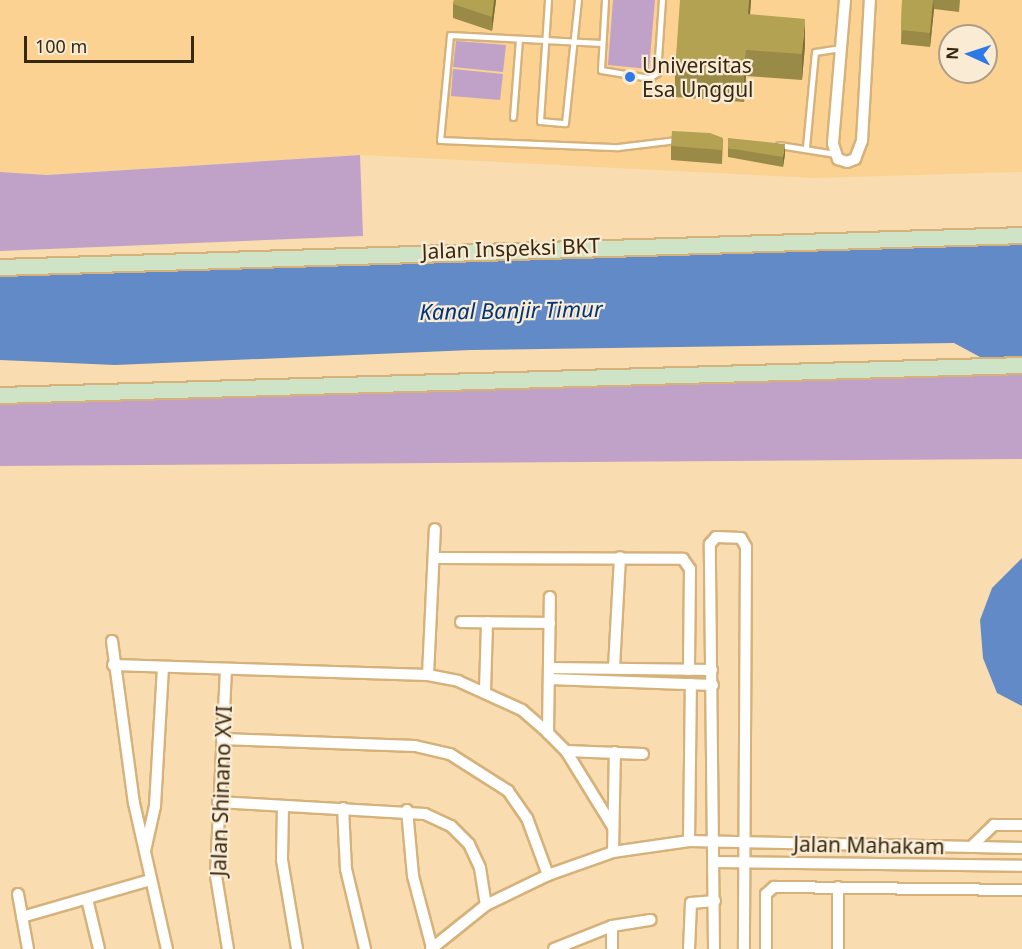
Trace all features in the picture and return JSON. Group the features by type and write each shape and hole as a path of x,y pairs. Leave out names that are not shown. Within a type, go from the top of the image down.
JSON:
{"street":[{"path":"845,0 835,154 852,160 862,141 870,0"},
{"name":"Jalan Inspeksi BKT","path":"0,267 1022,235"},
{"path":"0,395 1022,365"},
{"path":"428,675 435,529"},
{"path":"714,949 711,542 738,538 746,547 744,949"},
{"path":"435,558 620,557 686,561 685,670 689,841"},
{"path":"614,668 620,557"},
{"path":"548,733 550,597"},
{"path":"461,622 550,623"},
{"path":"485,691 488,622"},
{"path":"112,641 113,665 144,854 167,949"},
{"path":"113,665 428,675 485,691 522,710 566,751 613,827"},
{"path":"144,854 155,806 163,668"},
{"path":"549,673 614,668 712,670"},
{"name":"Jalan Shinano XVI","path":"226,669 216,876 228,949"},
{"path":"549,673 712,686"},
{"path":"222,739 416,746 450,754 508,791 527,818 548,874"},
{"path":"566,751 643,754"},
{"path":"613,852 615,752"},
{"path":"218,802 407,810 451,826 469,844 480,868 486,906"},
{"path":"283,806 282,860 297,949"},
{"path":"343,808 346,869 365,949"},
{"path":"407,810 413,876 432,949"},
{"path":"971,847 994,825 1022,825"},
{"name":"Jalan Mahakam","path":"432,949 486,906 548,874 613,852 689,841 1022,848"},
{"name":"Jalan Mahakam","path":"715,861 1022,866"},
{"path":"22,917 150,880"},
{"path":"838,887 838,949"},
{"path":"766,949 771,888 1022,890"},
{"path":"18,894 28,949"},
{"path":"87,899 99,949"},
{"path":"689,949 691,903 715,901"},
{"path":"554,949 612,926 651,920"},
{"path":"612,926 612,949"}],"lane":[{"path":"548,0 543,122 568,122 578,0"},
{"path":"605,0 601,43 603,73 654,77 662,0"},
{"path":"601,43 447,36 441,140 627,147 689,139"},
{"path":"513,117 519,39"},
{"path":"806,147 815,52 841,48"},
{"path":"765,144 806,147 835,154"}],"shaded area":[{"path":"0,0 1022,0 1022,172 814,178 360,155 47,175 0,172"},
{"path":"613,0 655,0 649,69 608,65"},
{"path":"456,41 506,45 503,72 453,67"},
{"path":"453,69 503,74 500,100 451,96"},
{"path":"360,155 363,236 0,251 0,172 47,175"},
{"path":"1022,365 1022,459 0,466 0,394"}],"water":[{"name":"Kanal Banjir Timur","path":"1022,239 1022,365 995,365 954,343 471,350 115,365 0,360 0,272"},
{"path":"1022,558 1022,706 997,693 983,658 980,620 992,588"}],"building":[{"path":"454,0 494,0 492,17 453,4"},
{"path":"680,0 749,0 748,14 805,19 802,54 746,50 744,76 675,71"},
{"path":"902,0 933,0 930,33 901,30"},
{"path":"672,131 710,133 723,138 722,150 671,146"},
{"path":"728,138 785,144 783,157 728,148"}],"place":[{"name":"Universitas Esa Unggul","path":"630,77"}]}
